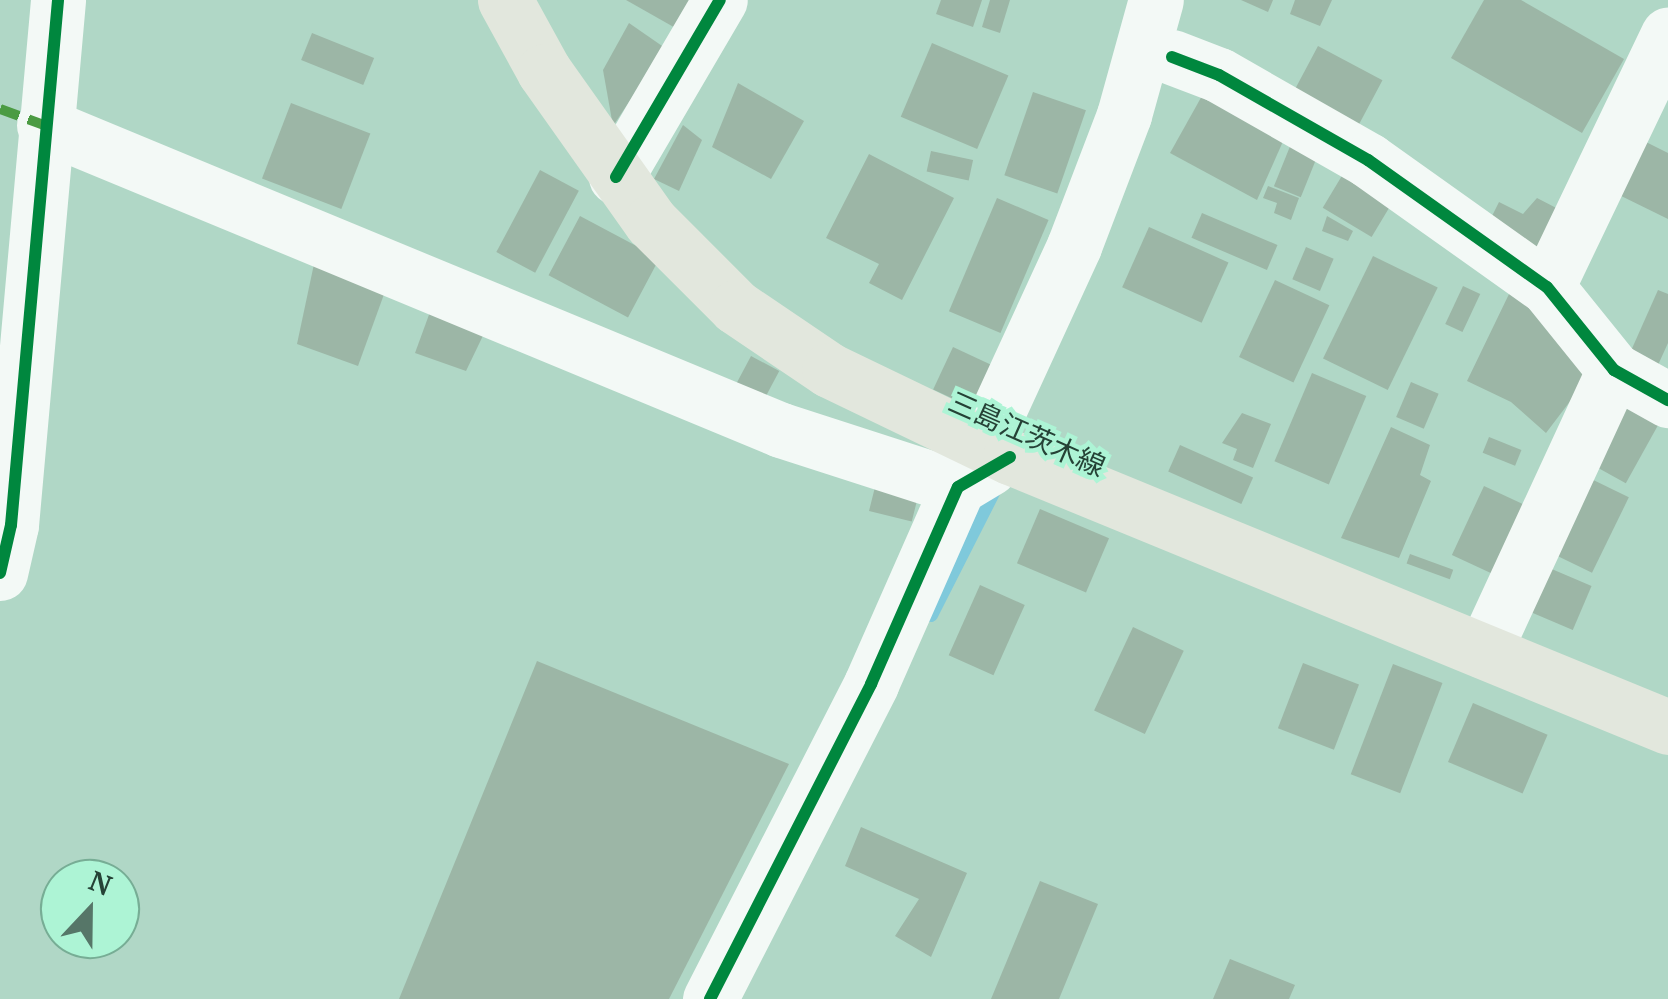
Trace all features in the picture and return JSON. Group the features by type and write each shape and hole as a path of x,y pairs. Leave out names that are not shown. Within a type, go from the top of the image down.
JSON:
{"main road":[{"name":"三島江茨木線","path":"506,0 616,177 736,307 829,370 984,463 1484,651 1668,727"}],"street":[{"path":"0,573 11,525 58,0"},
{"path":"616,177 720,0"},
{"path":"710,999 984,463 1124,114 1156,0"},
{"path":"1547,286 1668,35"},
{"path":"1172,57 1219,75 1368,160 1547,286 1614,370 1668,400"},
{"path":"44,125 781,430 984,463"},
{"path":"1484,651 1614,370"}],"building":[{"path":"626,0 701,0 686,34"},
{"path":"941,0 982,0 973,27 936,14"},
{"path":"990,0 1010,0 1000,33 982,27"},
{"path":"1241,0 1273,0 1268,12"},
{"path":"1295,0 1332,0 1320,26 1290,14"},
{"path":"1484,0 1521,0 1624,59 1582,133 1451,58"},
{"path":"629,23 665,48 613,126 603,70"},
{"path":"312,33 374,58 363,85 301,60"},
{"path":"932,43 1008,75 977,149 901,117"},
{"path":"1318,46 1382,80 1358,127 1293,93"},
{"path":"738,83 804,121 771,179 712,147"},
{"path":"1033,92 1086,110 1057,193 1004,175"},
{"path":"1203,94 1288,130 1257,200 1170,153"},
{"path":"291,103 370,133 341,209 262,179"},
{"path":"683,125 702,140 679,191 654,179"},
{"path":"1638,138 1668,153 1668,219 1611,191"},
{"path":"1293,139 1320,150 1301,197 1274,186"},
{"path":"931,151 973,160 969,180 927,172"},
{"path":"869,154 954,198 902,300 869,283 879,264 826,238"},
{"path":"1349,164 1398,193 1372,237 1323,208"},
{"path":"540,170 579,191 535,273 496,252"},
{"path":"1268,186 1299,198 1291,220 1274,213 1277,203 1263,198"},
{"path":"997,198 1049,220 1000,333 949,311"},
{"path":"1537,198 1566,213 1545,260 1485,230 1499,202 1523,214"},
{"path":"1202,213 1277,245 1267,270 1191,238"},
{"path":"580,216 659,258 628,317 549,275"},
{"path":"1327,216 1353,231 1348,241 1322,231"},
{"path":"1149,227 1228,262 1202,323 1122,287"},
{"path":"1306,247 1334,259 1320,291 1292,279"},
{"path":"1373,256 1438,288 1388,390 1323,358"},
{"path":"314,264 387,286 358,366 297,344"},
{"path":"1275,280 1329,305 1293,382 1239,357"},
{"path":"1463,286 1480,294 1462,332 1445,324"},
{"path":"1658,290 1668,294 1668,343 1658,365 1630,353"},
{"path":"1510,292 1557,326 1590,375 1546,433 1511,402 1467,381"},
{"path":"434,301 491,319 466,371 415,353"},
{"path":"953,347 991,365 971,407 933,390"},
{"path":"751,356 779,371 762,404 734,389"},
{"path":"1312,373 1366,396 1329,484 1274,461"},
{"path":"1411,382 1439,394 1424,429 1396,417"},
{"path":"1626,384 1668,407 1626,483 1584,460"},
{"path":"1242,413 1271,424 1253,468 1233,460 1237,449 1222,443"},
{"path":"1391,427 1430,445 1420,475 1431,481 1399,558 1341,538"},
{"path":"1489,437 1521,450 1515,466 1483,453"},
{"path":"1180,445 1253,478 1241,504 1168,471"},
{"path":"878,475 921,486 912,522 869,511"},
{"path":"1583,475 1629,497 1592,573 1546,550"},
{"path":"1484,486 1527,506 1494,575 1452,555"},
{"path":"1040,509 1109,538 1086,593 1017,563"},
{"path":"1410,554 1453,570 1450,579 1407,563"},
{"path":"1540,564 1592,586 1573,630 1521,608"},
{"path":"980,585 1025,605 993,675 949,655"},
{"path":"1133,627 1184,651 1145,734 1094,710"},
{"path":"537,661 789,764 669,999 399,999"},
{"path":"1303,663 1359,685 1334,750 1278,728"},
{"path":"1393,664 1442,683 1400,793 1351,774"},
{"path":"1473,703 1548,735 1523,794 1448,762"},
{"path":"861,827 967,873 931,957 895,936 919,899 845,866"},
{"path":"1040,881 1098,904 1059,999 991,999"},
{"path":"1230,959 1295,985 1289,999 1213,999"}],"waterway":[{"path":"931,615 994,491"}],"marked path":[{"path":"0,109 44,125"}],"cycle path":[{"path":"0,573 11,525 58,0"},
{"path":"616,177 720,0"},
{"path":"1172,57 1219,75 1368,160 1547,287 1614,370 1668,400"},
{"path":"710,999 871,684 958,487 1010,457"}]}
